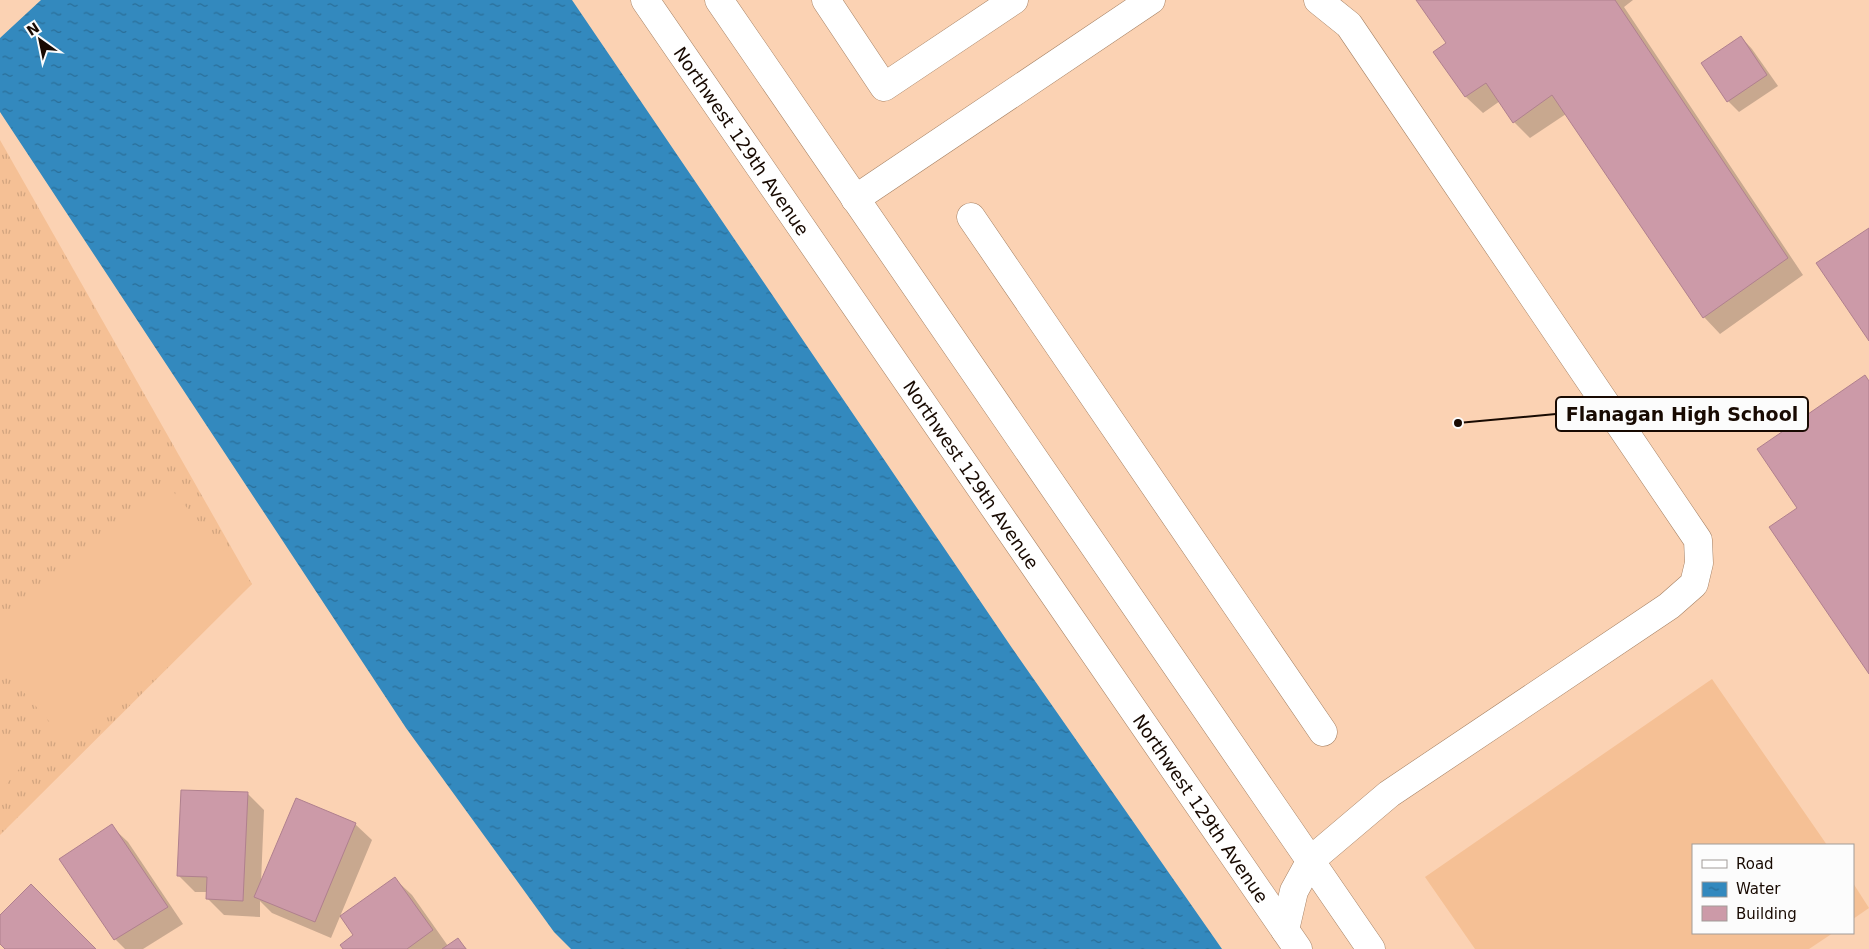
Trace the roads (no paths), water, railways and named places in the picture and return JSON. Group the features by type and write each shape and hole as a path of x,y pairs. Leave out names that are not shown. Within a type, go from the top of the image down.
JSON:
{"street":[{"name":"Northwest 129th Avenue","path":"645,0 1291,940"},
{"path":"719,0 1371,949"},
{"path":"826,0 884,87 1014,0"},
{"path":"855,199 1151,0"},
{"path":"1291,940 1294,891 1311,860 1389,794 1669,606 1694,584 1699,563 1698,540 1349,24 1318,0"},
{"path":"970,216 1323,732"}],"water":[{"path":"41,0 572,0 1012,648 1222,949 571,949 554,932 406,728 0,112 0,38"}],"place":[{"name":"Flanagan High School","path":"1458,423"}]}
